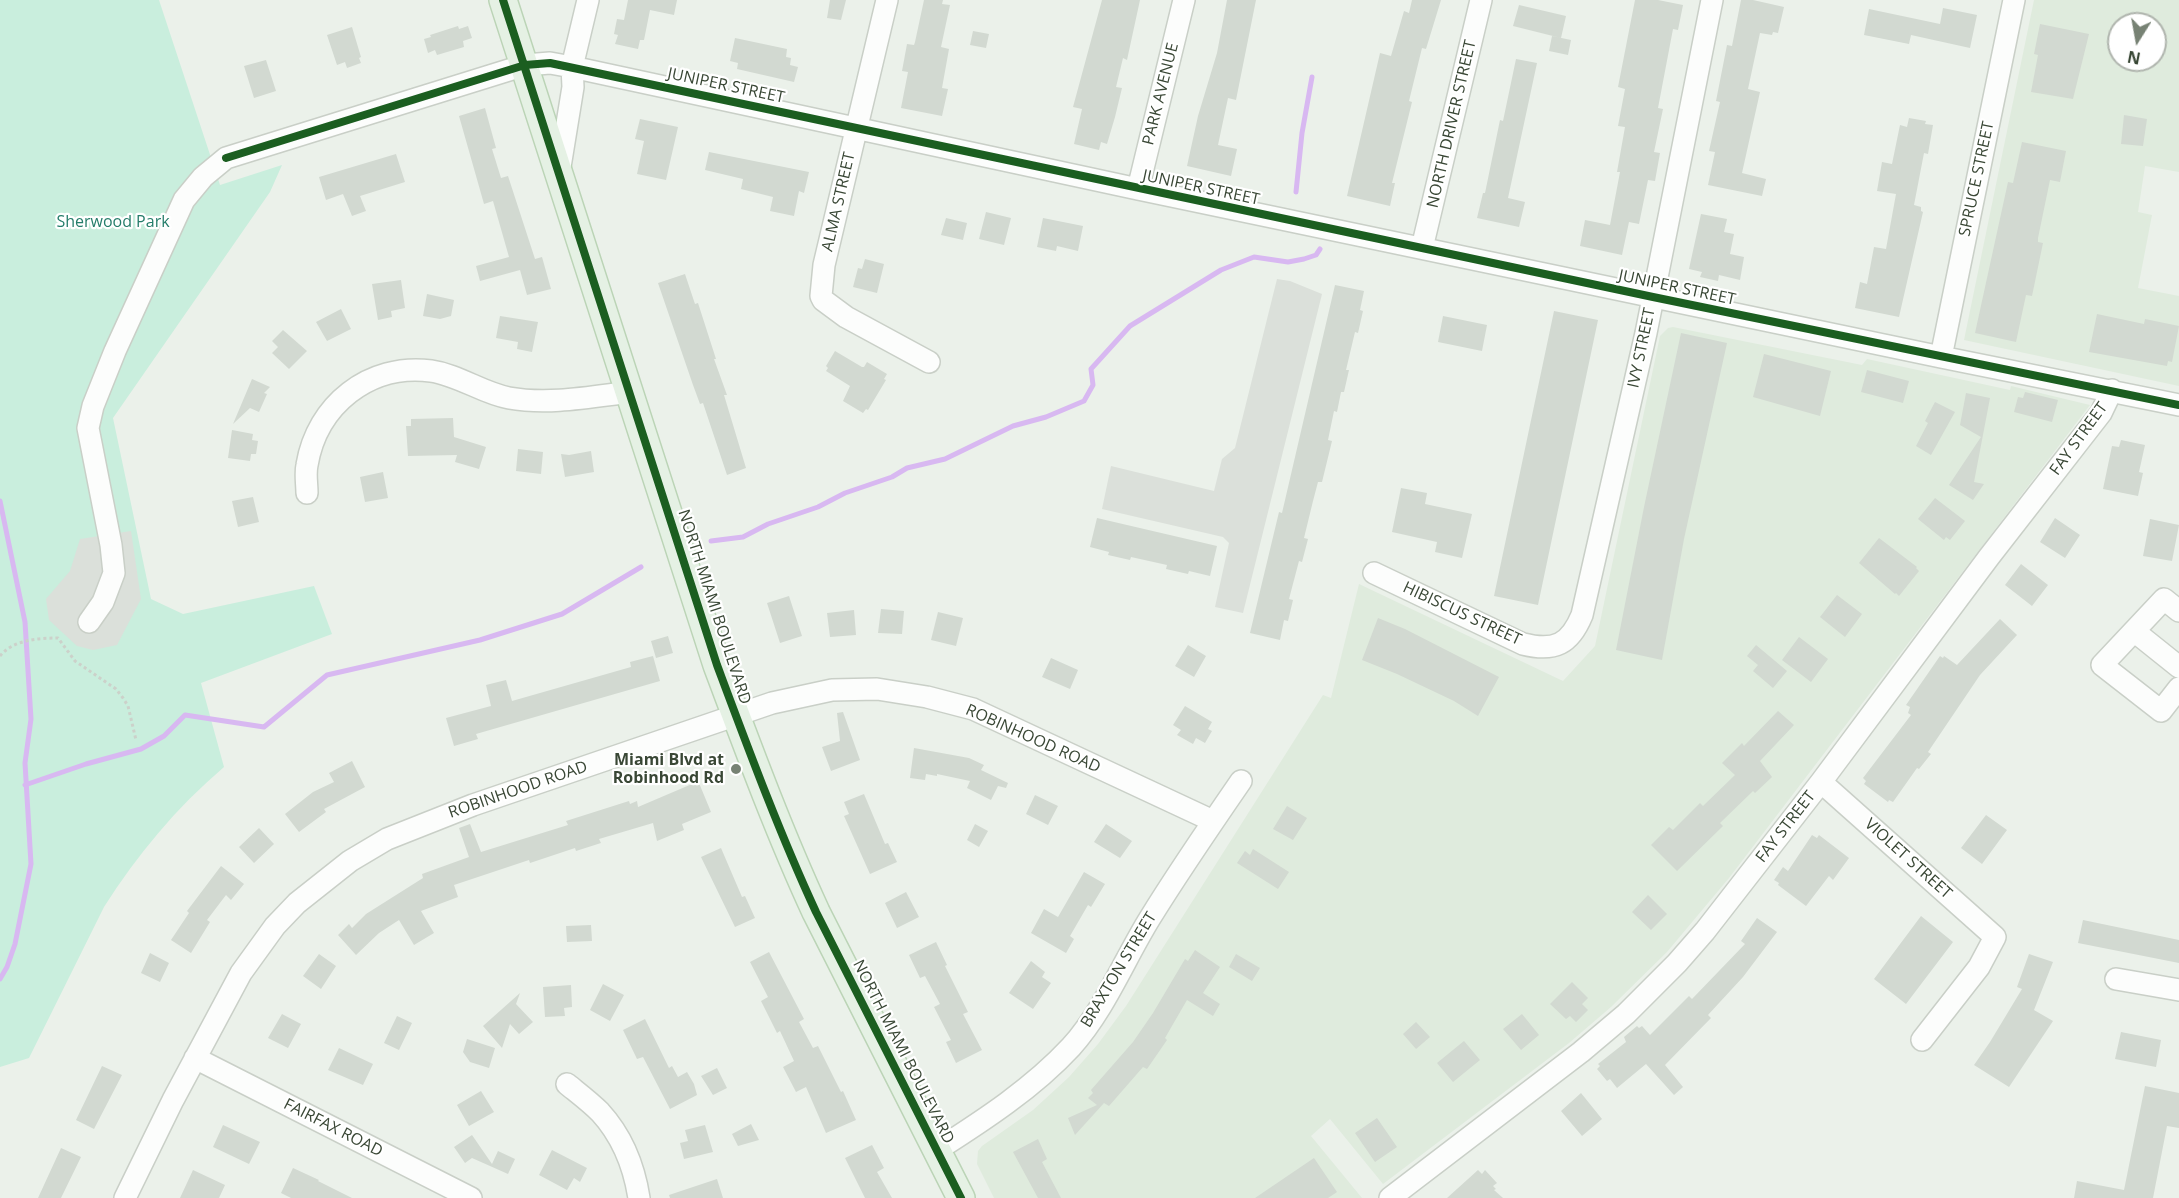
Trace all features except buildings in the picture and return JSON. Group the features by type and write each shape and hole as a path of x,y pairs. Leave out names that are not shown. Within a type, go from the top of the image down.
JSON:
{"main road":[{"name":"NORTH MIAMI BOULEVARD","path":"503,0 717,665 736,715 812,903 961,1198"}],"street":[{"path":"558,175 573,87 572,67 588,0"},
{"name":"ALMA STREET","path":"887,0 821,285 823,300 846,317 929,362"},
{"name":"PARK AVENUE","path":"1138,189 1184,0"},
{"name":"NORTH DRIVER STREET","path":"1422,248 1481,0"},
{"name":"IVY STREET","path":"1553,647 1566,641 1575,630 1582,615 1653,297 1712,0"},
{"name":"SPRUCE STREET","path":"1941,357 2014,0"},
{"name":"JUNIPER STREET","path":"89,622 103,602 114,573 111,545 88,428 93,406 119,341 184,200 203,177 226,158 525,65 550,63 572,67 1138,189 2179,405"},
{"path":"307,493 308,459 326,418 349,391 379,377 410,371 431,371 452,376 494,394 539,402 631,392"},
{"name":"FAY STREET","path":"1390,1198 1581,1052 1626,1014 1677,963 1705,931 1821,782 1989,557 2102,413 2112,390"},
{"name":"HIBISCUS STREET","path":"1374,573 1523,644 1538,648 1553,647"},
{"path":"2179,611 2164,599 2102,665 2161,711 2179,688"},
{"path":"2134,631 2179,667"},
{"name":"ROBINHOOD ROAD","path":"125,1198 195,1058 241,973 275,926 297,903 350,861 387,839 441,817 736,715 801,696 832,690 877,689 927,697 972,709 1213,821"},
{"name":"BRAXTON STREET","path":"937,1150 1002,1106 1052,1065 1072,1045 1101,1005 1149,919 1241,781"},
{"name":"VIOLET STREET","path":"1821,782 1995,937 1979,967 1922,1040"},
{"path":"2116,979 2179,990"},
{"name":"FAIRFAX ROAD","path":"195,1058 471,1198"},
{"path":"567,1084 600,1112 618,1136 630,1160 639,1198"}],"path":[{"path":"0,656 15,644 58,638 75,661 116,689 128,706 136,740"}],"shaded area":[{"path":"2034,0 2179,0 2179,172 2145,166 2138,212 2152,215 2138,288 2179,296 2179,386 1964,340"},
{"path":"1277,279 1290,281 1322,294 1243,613 1215,607 1229,543 1223,537 1102,509 1111,466 1214,491 1222,459 1235,448"},
{"path":"1673,327 1862,365 1867,359 2010,390 2011,386 2090,405 1729,878 1667,952 1611,1007 1569,1043 1383,1184 1330,1119 1311,1136 1362,1198 994,1198 977,1164 978,1151 1033,1110 1069,1077 1098,1044 1126,1006 1323,695 1331,698 1359,584 1563,681 1595,646 1660,336 1668,328"},
{"path":"131,531 141,599 117,645 93,650 77,646 49,620 46,599 70,571 80,539"}],"green space":[{"name":"Sherwood Park","path":"0,0 159,0 220,185 282,165 270,192 113,418 151,599 183,614 314,586 332,634 201,683 224,767 190,799 144,851 104,907 29,1058 0,1067"}],"waterway":[{"path":"1296,192 1302,133 1312,77"},
{"path":"711,541 743,537 768,524 818,507 845,493 892,477 907,468 945,459 1013,426 1046,417 1084,401 1093,385 1091,369 1130,326 1221,270 1254,257 1288,262 1304,259 1316,255 1320,249"},
{"path":"0,501 25,622 31,719 25,763 31,864 15,944 0,979"},
{"path":"25,785 86,764 141,749 164,736 185,715 264,727 327,675 480,640 562,614 641,567"}],"cycle path":[{"path":"503,0 717,665 752,759 816,912 961,1198"},
{"path":"226,158 525,65 550,63 1653,297 2179,405"}],"place":[{"name":"Miami Blvd at Robinhood Rd","path":"736,769"}]}
